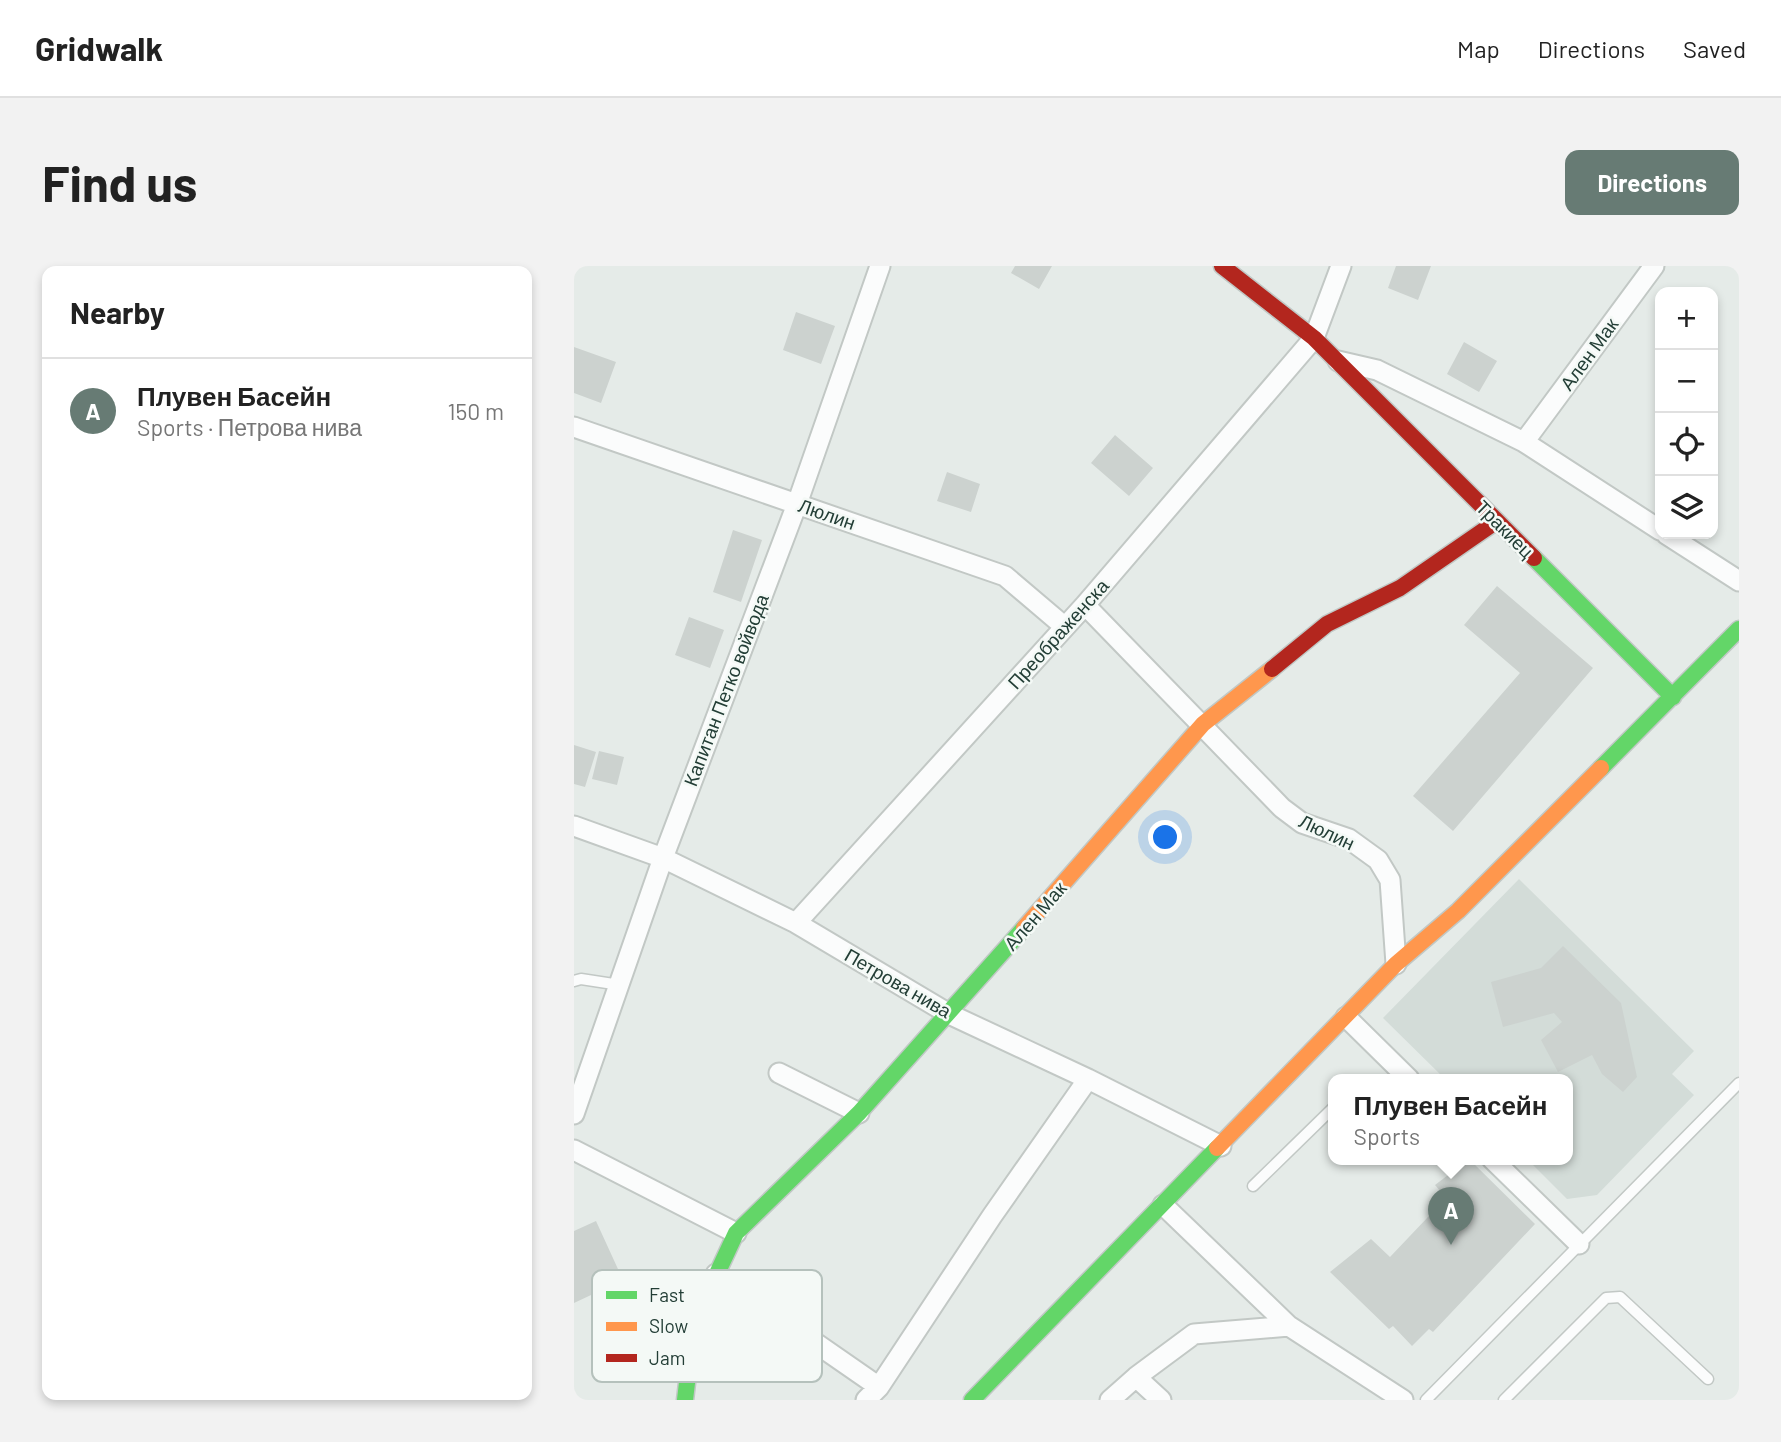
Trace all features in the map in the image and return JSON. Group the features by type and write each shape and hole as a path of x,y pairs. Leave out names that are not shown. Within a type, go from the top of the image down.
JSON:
{"street":[{"name":"Капитан Петко войвода","path":"574,1114 663,858 797,503 880,266"},
{"name":"Тракиец","path":"1222,266 1314,338 1673,697"},
{"path":"1314,338 1341,266"},
{"name":"Ален Мак","path":"1524,442 1654,266"},
{"name":"Преображенска","path":"796,923 1085,605 1314,338"},
{"path":"1338,361 1377,370 1524,442 1655,527"},
{"name":"Люлин","path":"574,427 1004,576 1065,626"},
{"name":"Ален Мак","path":"718,1270 736,1233 859,1113 1203,724 1328,624 1399,588 1497,521"},
{"path":"1674,539 1739,581"},
{"name":"Люлин","path":"1085,605 1282,807 1302,823 1349,839 1378,860 1390,880 1396,964"},
{"path":"972,1400 1396,964 1458,911 1739,629"},
{"name":"Петрова нива","path":"574,827 663,858 796,923 949,1014 1088,1079 1221,1146"},
{"path":"1346,1017 1404,1074"},
{"path":"779,1073 859,1113"},
{"path":"822,1356 872,1394 1088,1079"},
{"path":"574,1150 736,1233"},
{"path":"1498,1165 1579,1244"},
{"path":"1163,1205 1289,1326 1403,1400"},
{"path":"1110,1400 1194,1334 1289,1326"},
{"path":"1136,1377 1161,1400"},
{"name":"Ален Мак","path":"685,1400 687,1382"}],"lane":[{"path":"574,981 581,979 620,985"},
{"path":"1426,1400 1739,1083"},
{"path":"1253,1185 1328,1113"},
{"path":"1504,1400 1606,1298 1620,1297 1708,1379"}],"shaded area":[{"path":"1519,879 1694,1051 1672,1074 1694,1095 1597,1195 1567,1199 1533,1165 1573,1165 1573,1074 1440,1074 1383,1018"}],"building":[{"path":"1015,266 1052,266 1039,289 1011,273"},
{"path":"1396,266 1431,266 1418,300 1388,288"},
{"path":"796,312 835,326 821,364 783,350"},
{"path":"1464,342 1497,361 1479,392 1447,374"},
{"path":"574,347 616,362 601,403 574,393"},
{"path":"1115,435 1153,468 1129,496 1091,463"},
{"path":"947,472 980,484 971,512 937,501"},
{"path":"733,530 762,540 741,602 713,592"},
{"path":"1497,586 1593,668 1453,831 1413,796 1520,673 1464,625"},
{"path":"689,617 724,630 710,668 675,655"},
{"path":"574,745 596,752 585,787 574,784"},
{"path":"599,751 624,757 617,785 592,779"},
{"path":"1563,946 1621,1003 1637,1077 1623,1092 1602,1074 1592,1055 1558,1072 1541,1040 1562,1022 1554,1013 1503,1027 1491,982 1541,968"},
{"path":"1461,1165 1475,1165 1535,1224 1433,1332 1429,1329 1412,1346 1393,1326 1389,1329 1330,1272 1371,1239 1390,1257 1446,1198 1435,1185"},
{"path":"596,1221 618,1270 592,1270 592,1295 574,1303 574,1231"}],"traffic: fast":[{"path":"1534,558 1673,697"},
{"path":"1601,768 1739,629"},
{"path":"719,1270 736,1233 859,1113 1024,928"},
{"path":"972,1400 1217,1148"},
{"path":"685,1400 687,1382"}],"traffic: slow":[{"path":"1024,928 1203,724 1272,669"},
{"path":"1217,1148 1396,964 1458,911 1601,768"}],"traffic: jam":[{"path":"1222,266 1314,338 1534,558"},
{"path":"1272,669 1327,624 1400,588 1497,521"}],"place":[{"name":"Плувен Басейн","path":"1451,1245"}]}
